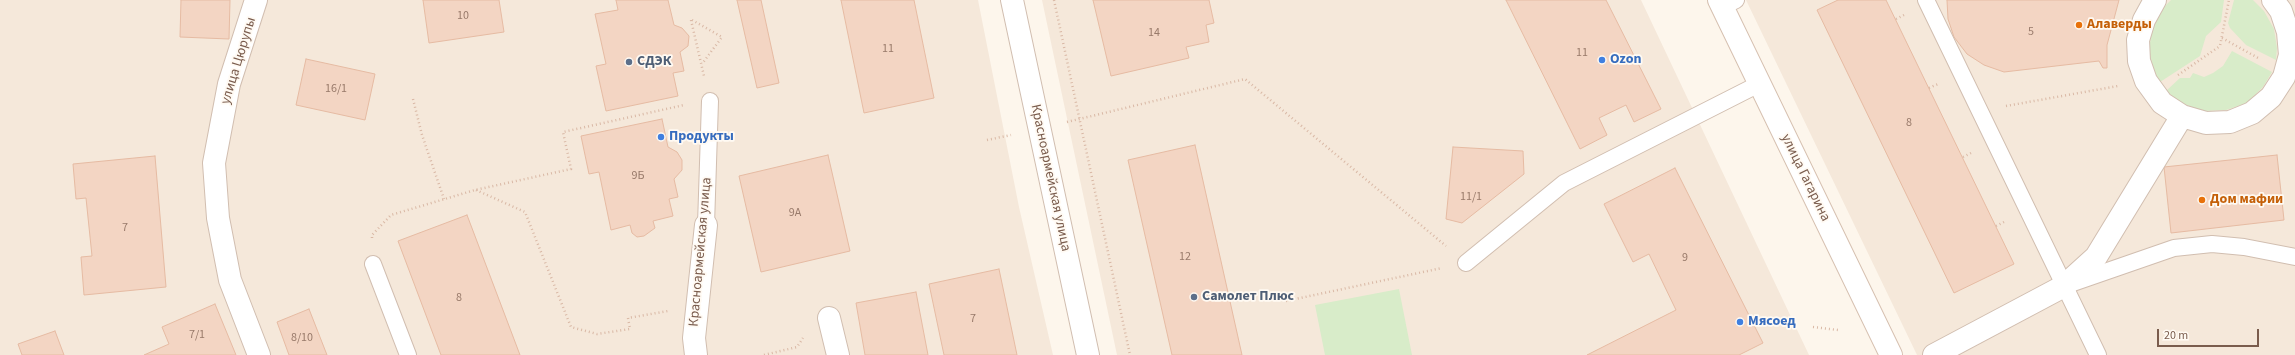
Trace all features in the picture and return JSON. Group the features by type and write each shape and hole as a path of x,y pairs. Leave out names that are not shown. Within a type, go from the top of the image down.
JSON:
{"street":[{"name":"улица Цюрупы","path":"256,0 229,84 214,163 218,218 230,280 259,355"},
{"name":"Красноармейская улица","path":"1012,0 1088,355"},
{"path":"2154,0 2144,20 2138,40 2139,61 2149,87 2162,103 2182,116 2206,123 2230,122 2252,113 2271,97 2284,77 2290,54 2288,32 2281,10 2272,0"},
{"name":"улица Гагарина","path":"1726,2 1759,84 1891,355"},
{"path":"1934,355 2064,286 2096,257 2182,116"},
{"name":"Красноармейская улица","path":"696,355 694,338 706,225"},
{"path":"829,318 838,355"}],"lane":[{"path":"1926,0 2098,355"},
{"path":"1466,263 1564,183 1759,84"},
{"name":"Красноармейская улица","path":"706,225 710,100"},
{"path":"2064,286 2174,248 2212,244 2244,247 2295,257"},
{"path":"373,264 408,355"}],"path":[{"path":"1054,0 1130,355"},
{"path":"1979,110 2149,87 2220,46 2229,0"},
{"path":"373,264 372,235 391,215 444,198 570,169 563,132 710,100 692,20 722,37 702,64"},
{"path":"2222,38 2261,59"},
{"path":"1080,119 1246,79 1466,263"},
{"path":"413,99 422,135 444,198"},
{"path":"476,190 525,212 571,327 597,334 630,329 628,318 697,305"},
{"path":"1286,301 1466,263"},
{"path":"1813,327 1838,330"},
{"path":"764,355 797,347"}],"shaded area":[{"path":"0,0 978,0 1019,207 1053,355 0,355"},
{"path":"1042,0 1641,0 1809,355 1117,355"},
{"path":"1746,0 2295,0 2295,355 1917,355"}],"green space":[{"path":"2171,0 2224,0 2221,22 2206,36 2200,56 2160,82 2154,72 2149,50 2152,28 2161,10"},
{"path":"2234,0 2253,0 2264,11 2274,29 2277,48 2276,60 2246,45 2230,28 2228,23"},
{"path":"2232,51 2272,72 2263,87 2247,103 2226,110 2204,111 2183,104 2166,91 2180,78 2190,78 2193,73 2204,77 2213,73 2223,66"},
{"path":"1399,289 1412,355 1325,355 1315,305"}],"building":[{"path":"181,0 230,0 229,39 180,37"},
{"path":"423,0 499,0 504,32 429,43"},
{"path":"616,0 668,0 674,25 682,28 689,36 688,46 680,52 684,71 673,73 678,96 606,111 596,66 606,64 595,14 618,10"},
{"path":"737,0 761,0 779,83 757,88"},
{"path":"841,0 914,0 934,98 864,113"},
{"path":"1093,0 1209,0 1214,23 1206,25 1209,42 1186,47 1189,58 1111,76"},
{"path":"1506,0 1606,0 1661,109 1634,122 1626,105 1599,118 1607,135 1580,149"},
{"path":"1838,0 1886,0 2014,264 1954,293 1817,10"},
{"path":"1947,0 2119,0 2107,45 2107,68 2103,68 2099,61 2004,72 1984,65 1967,54 1954,37 1948,19"},
{"path":"306,59 375,74 365,120 296,105"},
{"path":"662,119 668,147 677,152 682,160 682,170 674,179 678,197 669,199 673,216 653,221 655,228 644,236 637,237 632,233 630,225 611,230 599,172 589,174 581,136"},
{"path":"1195,145 1242,355 1172,355 1128,160"},
{"path":"1453,147 1523,151 1524,174 1462,223 1446,219"},
{"path":"828,155 850,251 761,272 739,176"},
{"path":"2277,155 2284,220 2171,233 2164,167"},
{"path":"155,156 166,287 84,295 81,257 92,256 86,198 76,199 73,164"},
{"path":"1675,168 1763,343 1739,355 1587,355 1676,310 1649,254 1633,262 1604,204"},
{"path":"467,215 520,355 441,355 398,241"},
{"path":"999,269 1017,355 944,355 929,284"},
{"path":"916,292 928,355 865,355 856,303"},
{"path":"215,304 236,355 144,355 169,344 162,327"},
{"path":"309,309 327,355 289,355 277,322"},
{"path":"55,331 64,355 22,355 18,344"}],"place":[{"name":"Алаверды","path":"2079,25"},
{"name":"Ozon","path":"1602,60"},
{"name":"СДЭК","path":"629,62"},
{"name":"Продукты","path":"661,137"},
{"name":"Дом мафии","path":"2202,200"},
{"name":"Самолет Плюс","path":"1194,297"},
{"name":"Мясоед","path":"1740,322"}]}
